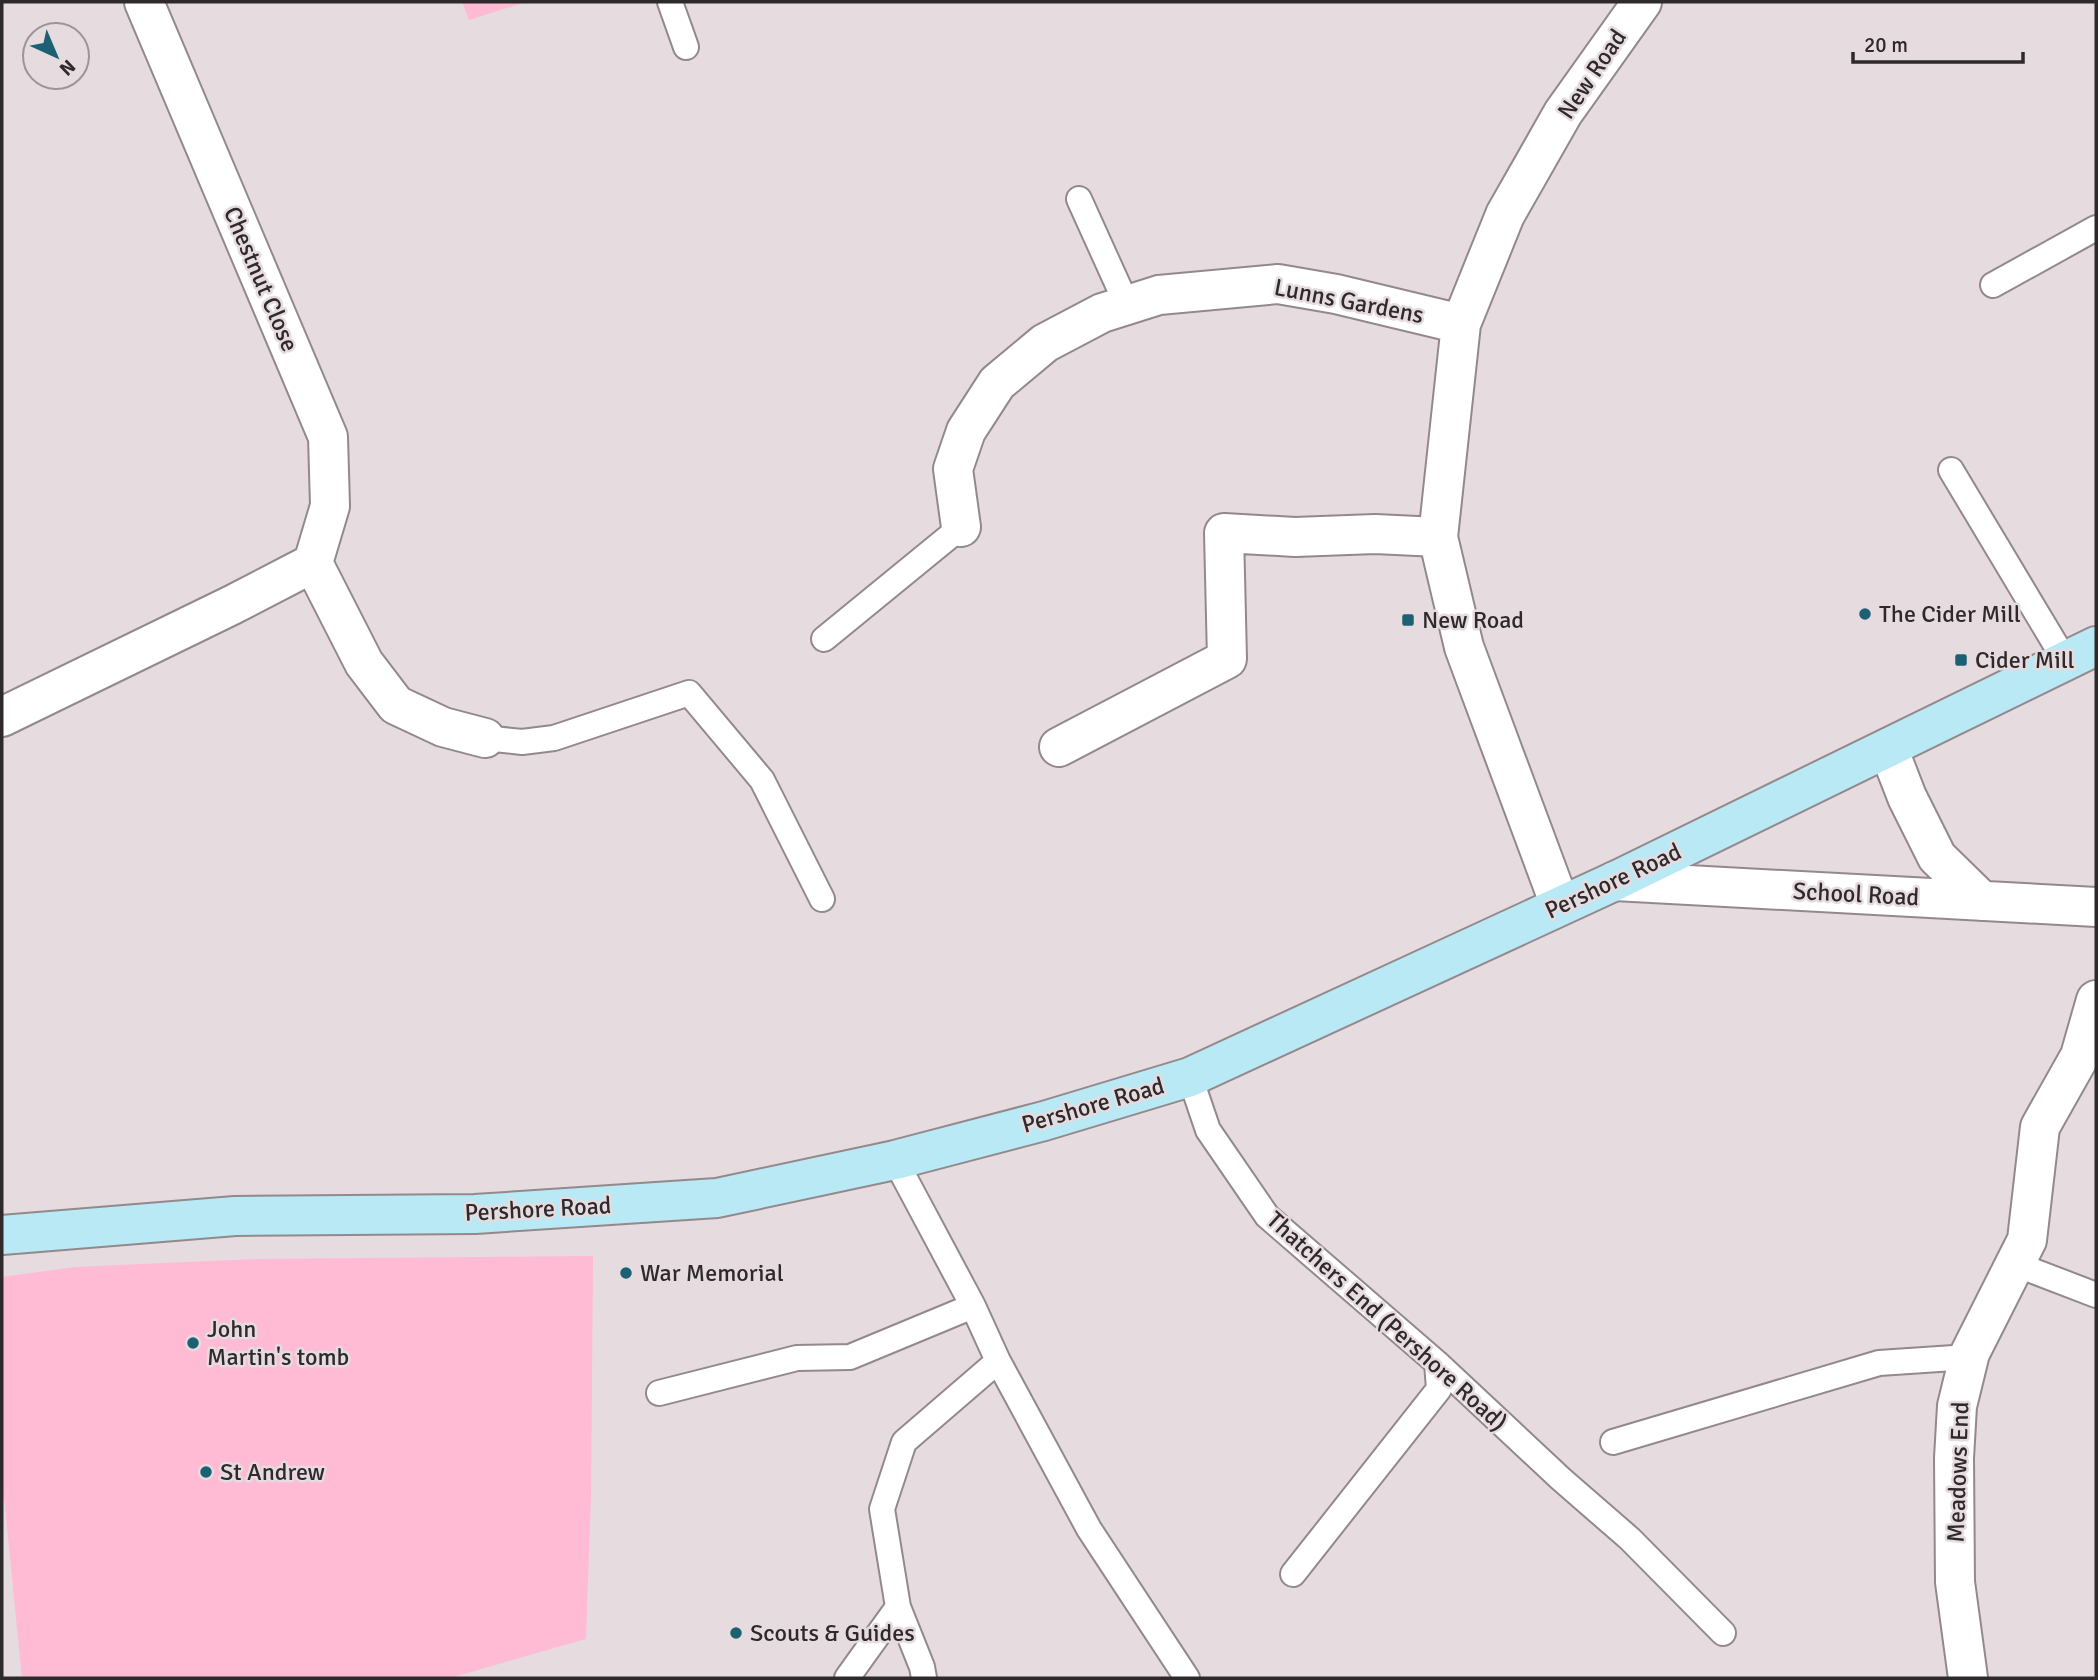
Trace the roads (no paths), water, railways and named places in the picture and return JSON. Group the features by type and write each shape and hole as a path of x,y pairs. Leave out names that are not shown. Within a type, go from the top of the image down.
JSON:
{"main road":[{"name":"Pershore Road","path":"2,1235 234,1216 475,1214 717,1198 895,1160 1044,1121 1190,1077 1615,881 2081,654"}],"street":[{"name":"Chestnut Close","path":"144,2 328,437 330,506 313,563"},
{"name":"New Road","path":"1560,905 1464,647 1438,537 1461,324 1505,215 1563,113 1642,2"},
{"name":"Lunns Gardens","path":"961,527 953,469 966,432 997,383 1045,343 1102,313 1160,295 1278,284 1336,294 1461,324"},
{"path":"1059,747 1227,659 1224,533 1295,537 1375,534 1438,537"},
{"path":"2,718 313,563 364,663 396,705 443,727 485,738"},
{"path":"1888,748 1907,797 1937,857 1982,901"},
{"name":"School Road","path":"1615,881 2096,907"},
{"name":"Meadows End","path":"1968,1678 1955,1582 1954,1458 1957,1406 1969,1357 2027,1240 2040,1127 2080,1055 2096,1000"}],"lane":[{"path":"670,2 686,47"},
{"path":"1079,199 1127,305"},
{"path":"1993,285 2096,228"},
{"path":"1951,470 2081,654"},
{"path":"824,639 961,527"},
{"path":"485,738 522,742 554,738 689,692 762,780 822,899"},
{"name":"Thatchers End (Pershore Road)","path":"1190,1077 1208,1130 1267,1216 1437,1363 1561,1479 1630,1539 1723,1633"},
{"path":"895,1160 973,1306 998,1361 1089,1529 1187,1678"},
{"path":"2015,1264 2096,1295"},
{"path":"659,1393 797,1358 850,1357 973,1306"},
{"path":"1614,1441 1879,1363 1969,1357"},
{"path":"924,1678 898,1607 882,1509 904,1442 998,1361"},
{"path":"1293,1574 1439,1389 1437,1363"},
{"path":"847,1678 898,1607"}],"place":[{"name":"The Cider Mill","path":"1865,614"},
{"name":"New Road","path":"1408,620"},
{"name":"Cider Mill","path":"1961,660"},
{"name":"War Memorial","path":"626,1273"},
{"name":"John Martin's tomb","path":"193,1343"},
{"name":"St Andrew","path":"206,1472"},
{"name":"Scouts & Guides","path":"736,1633"}]}
